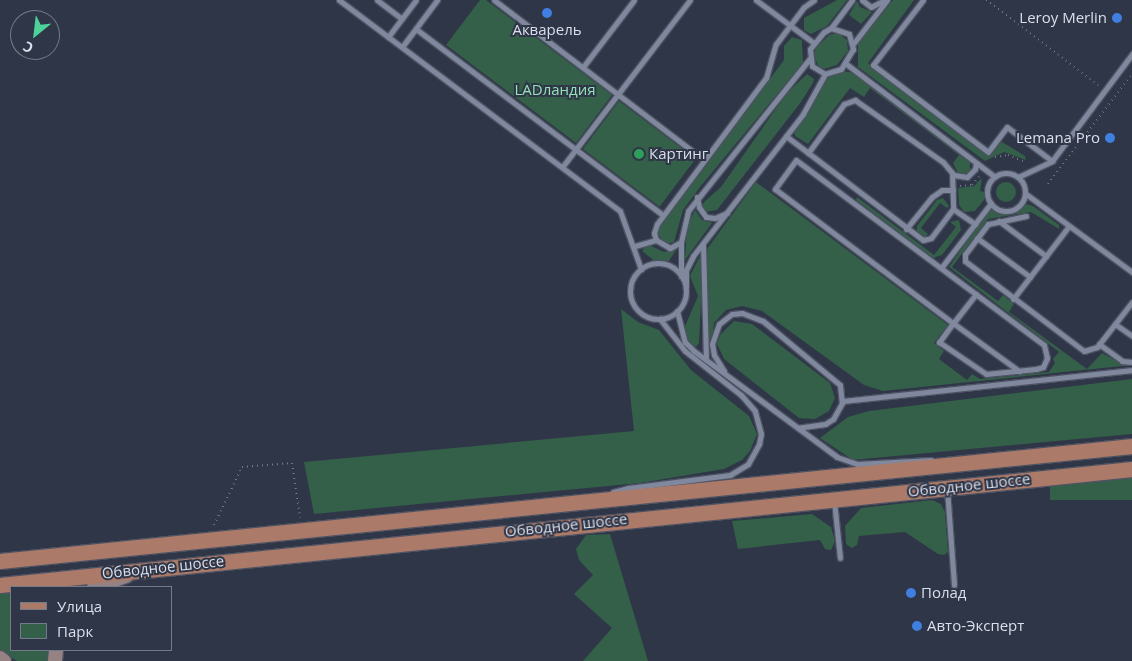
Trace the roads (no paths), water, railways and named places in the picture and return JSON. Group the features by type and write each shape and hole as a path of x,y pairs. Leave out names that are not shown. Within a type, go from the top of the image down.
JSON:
{"main road":[{"name":"Обводное шоссе","path":"0,561 208,538 1132,446"},
{"name":"Обводное шоссе","path":"0,585 156,567 1132,469"},
{"path":"97,586 156,567"},
{"path":"0,658 4,661"}],"lane":[{"path":"339,0 563,166 620,211 635,246 641,269"},
{"path":"377,0 402,18"},
{"path":"388,37 416,0"},
{"path":"402,47 436,0"},
{"path":"494,0 704,160"},
{"path":"583,67 634,0"},
{"path":"563,166 690,0"},
{"path":"756,0 814,43"},
{"path":"656,240 655,228 663,215 766,78 776,44 804,7 814,0"},
{"path":"686,286 681,276 681,242 688,211 697,197 810,58 814,43 832,28 852,0"},
{"path":"862,0 871,7 886,0"},
{"path":"810,58 812,66 825,74 834,73 845,64 853,45 886,0"},
{"path":"923,0 874,65 988,152 1007,127 1052,161"},
{"path":"416,28 663,215"},
{"path":"832,28 849,34 853,45"},
{"path":"1026,194 1020,206 1010,211 997,209 991,203 988,188 995,177 1006,173 1018,177 1052,161 1132,54"},
{"path":"845,64 995,177"},
{"path":"681,276 665,264 648,265 641,269 631,284 632,301 643,315 660,319 677,311 686,295 686,270 786,136 825,74"},
{"path":"808,153 844,104 856,100 943,162 952,173 967,177 974,169 976,163"},
{"path":"786,136 906,229 927,240 954,208 952,173"},
{"path":"976,294 953,323 939,342 978,371 986,374 1019,371 1043,367 1047,358 1044,345 942,268 796,160 775,189 953,323 1019,371"},
{"path":"1018,177 1026,194 1132,272"},
{"path":"906,229 932,197 942,190 953,190"},
{"path":"697,197 699,207 706,217 715,218 729,212"},
{"path":"942,268 991,203"},
{"path":"954,208 975,224"},
{"path":"1026,216 988,224 964,254 965,261 1084,351 1093,350 1099,344 1132,302"},
{"path":"999,221 1046,256"},
{"path":"1013,299 1069,226"},
{"path":"977,238 1030,277"},
{"path":"635,246 656,240 670,248 681,242"},
{"path":"703,245 706,359"},
{"path":"677,311 685,342 727,376 837,457 857,464 924,459 974,462"},
{"path":"727,376 714,355 713,336 725,318 732,314 748,314 763,321 835,378 840,385 842,401 839,412 825,424 797,428"},
{"path":"588,501 628,488 730,475 748,464 759,444 761,434 755,411 741,395 685,352 660,319"},
{"path":"1115,324 1132,336"},
{"path":"1099,344 1122,361 1132,362"},
{"path":"842,401 1132,370"},
{"path":"947,487 954,585"},
{"path":"833,498 840,558"}],"place":[{"name":"Акварель","path":"547,13"},
{"name":"Leroy Merlin","path":"1117,18"},
{"name":"Lemana Pro","path":"1110,138"},
{"name":"Картинг","path":"639,154"},
{"name":"Полад","path":"911,593"},
{"name":"Авто-Эксперт","path":"917,626"}],"park label":[{"name":"LADландия","path":"555,90"}]}
